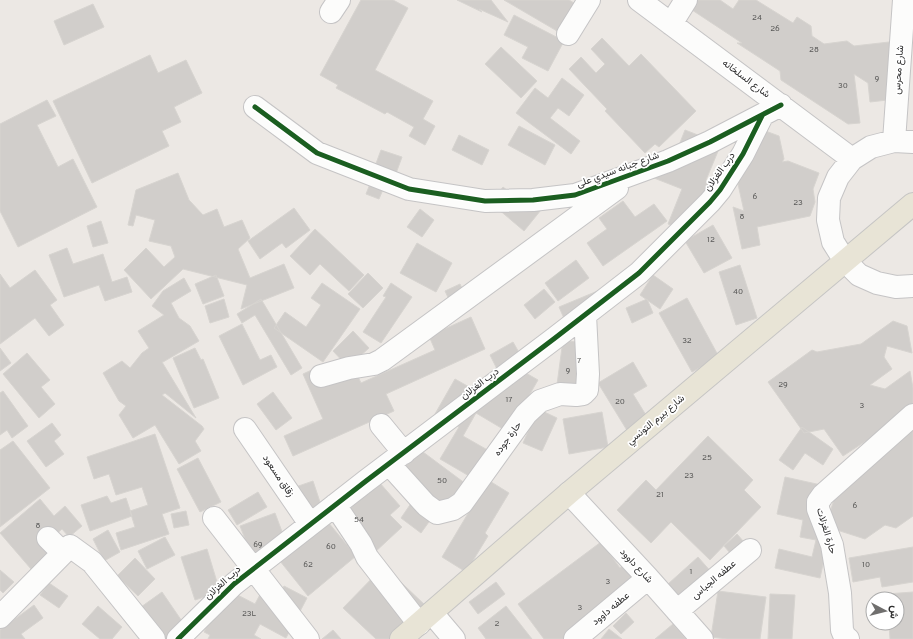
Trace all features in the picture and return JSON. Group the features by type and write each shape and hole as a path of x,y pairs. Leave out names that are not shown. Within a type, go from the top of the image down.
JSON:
{"main road":[{"name":"شارع بيرم التونسي","path":"401,639 569,493 913,204"}],"street":[{"path":"568,34 589,0"},
{"name":"شارع السلخانه","path":"639,0 852,159"},
{"path":"671,24 686,0"},
{"name":"شارع محرس","path":"904,0 904,141"},
{"name":"شارع جبانه سيدي على","path":"255,107 317,152 409,189 485,201 533,200 576,195 668,161 710,142 781,105"},
{"name":"درب الغزلان","path":"178,639 234,584 310,524 639,273 710,202 720,190 743,154 762,116"},
{"path":"904,141 872,147 852,159 838,177 829,198 828,220 833,242 845,262 859,275 877,283 896,287 913,286"},
{"path":"321,376 348,368 374,364 382,360 637,173"},
{"name":"حارة جوده","path":"396,458 426,505 437,513 454,509 462,503 526,414 540,401 560,394 583,394 586,390 588,374 585,315"},
{"name":"حارة الغزلات","path":"848,639 845,637 842,630 840,593 832,545 818,510 818,502 823,495 913,414"},
{"path":"382,425 396,458"},
{"name":"زقاق مسعود","path":"245,429 310,524"},
{"name":"شارع داوود","path":"569,493 702,639"},
{"path":"336,505 361,544 367,557 425,618 454,639"},
{"path":"214,518 308,639"},
{"path":"48,538 62,553"},
{"path":"0,617 70,546 92,562 154,639"},
{"name":"عطفه الجباس","path":"677,611 750,550"},
{"name":"عطفه داوود","path":"575,639 648,578"}],"building":[{"path":"361,0 393,0 408,8 375,70 433,101 423,119 435,126 425,145 409,136 414,127 387,112 385,114 336,88 338,85 320,75"},
{"path":"457,0 491,0 508,22 479,9 482,12"},
{"path":"504,0 569,0 574,3 557,31"},
{"path":"690,0 720,0 733,9 739,0 756,0 793,23 797,17 811,26 812,36 824,44 847,41 854,46 898,41 905,98 870,102 868,83 854,74 860,123 848,124 781,80 780,71 737,43 742,43 686,6"},
{"path":"93,4 104,27 64,45 54,21"},
{"path":"514,15 564,41 548,71 522,58 528,47 504,35"},
{"path":"602,38 629,66 641,54 696,111 659,147 655,144 645,153 605,111 607,109 569,69 581,57 596,73 605,64 591,49"},
{"path":"501,47 537,81 521,98 485,64"},
{"path":"150,55 158,73 186,60 202,93 174,107 181,122 162,131 169,146 92,183 53,101"},
{"path":"562,78 584,95 569,116 558,108 550,118 580,141 571,154 516,113 535,88 548,98"},
{"path":"47,100 56,116 37,125 58,167 73,159 97,207 18,247 0,211 0,124"},
{"path":"519,126 555,145 545,165 508,145"},
{"path":"760,129 779,136 784,159 782,162 788,161 819,173 813,189 815,202 810,216 757,227 760,245 742,249 733,207 744,211 738,184"},
{"path":"685,130 721,144 706,180 712,182 692,233 668,224 682,189 654,178 659,164 670,168"},
{"path":"459,135 489,150 482,165 452,150"},
{"path":"381,150 402,157 395,176 374,169"},
{"path":"178,173 189,200 203,215 217,209 224,227 242,220 250,238 238,249 250,278 284,264 294,288 241,309 247,285 183,269 151,299 124,270 146,248 164,267 175,257 171,246 149,241 155,220 136,215 133,226 128,225 136,190"},
{"path":"374,174 387,180 379,199 366,194"},
{"path":"503,187 522,202 545,205 524,231 491,203"},
{"path":"623,201 635,217 654,204 667,221 603,266 587,243 607,229 599,218"},
{"path":"294,208 310,230 286,248 282,243 260,259 248,241"},
{"path":"420,209 434,220 422,237 407,227"},
{"path":"101,221 108,243 93,247 87,226"},
{"path":"713,225 732,258 704,273 685,241"},
{"path":"315,229 364,275 349,291 320,264 310,275 290,256"},
{"path":"417,243 452,263 436,292 400,273"},
{"path":"67,248 73,264 103,254 112,282 127,277 132,292 105,301 99,285 64,297 49,255"},
{"path":"576,260 589,278 558,301 545,283"},
{"path":"740,265 757,318 736,325 719,272"},
{"path":"35,270 57,300 50,305 64,325 49,336 35,318 0,344 0,274 10,288"},
{"path":"368,273 383,288 363,308 348,294"},
{"path":"216,275 224,296 203,304 195,284"},
{"path":"653,275 673,289 660,309 640,295"},
{"path":"184,278 191,291 171,303 179,318 190,326 199,341 162,362 196,418 165,393 162,395 204,429 195,441 201,451 179,464 155,425 133,438 119,415 126,406 119,401 103,373 122,361 130,368 142,353 149,348 138,331 164,315 152,306 163,291"},
{"path":"322,283 360,309 323,362 274,328 285,312 306,327 321,305 311,298"},
{"path":"391,283 412,297 381,343 363,332 386,297 383,296"},
{"path":"460,284 467,299 452,306 445,291"},
{"path":"544,289 555,302 535,319 524,305"},
{"path":"600,290 567,325 559,307"},
{"path":"687,298 719,357 692,372 659,313"},
{"path":"224,299 229,317 210,323 205,306"},
{"path":"261,299 302,368 291,375 255,315 242,323 237,314"},
{"path":"647,299 653,313 632,323 626,308"},
{"path":"471,317 485,349 386,394 394,411 293,456 284,436 323,419 303,374 316,368 352,364 361,383 435,350 429,336"},
{"path":"893,321 907,326 912,353 887,346 884,357 892,369 870,385 885,389 910,371 913,388 913,516 896,528 885,525 865,539 837,530 830,512 842,475 886,444 869,439 843,456 824,429 804,433 768,382 812,350 817,352 861,344"},
{"path":"242,324 260,360 271,355 277,367 243,385 219,336"},
{"path":"353,331 369,348 348,367 333,351"},
{"path":"563,340 588,344 581,395 556,392"},
{"path":"513,342 521,356 497,369 490,355"},
{"path":"0,348 11,363 0,371"},
{"path":"195,348 201,360 203,359 219,398 194,408 173,358"},
{"path":"27,353 50,380 41,387 55,404 39,418 3,374"},
{"path":"633,362 647,386 633,394 649,420 628,432 598,383"},
{"path":"512,365 538,380 508,432 476,413 463,436 491,452 476,480 440,459 459,427 435,414 455,379 492,400"},
{"path":"3,391 28,426 12,438 7,430 0,435 0,393"},
{"path":"273,392 292,418 276,430 257,404"},
{"path":"538,409 557,418 542,451 523,443"},
{"path":"602,412 608,447 569,454 563,419"},
{"path":"52,423 61,435 54,441 64,454 46,467 27,441"},
{"path":"802,427 833,449 823,465 805,453 793,470 779,460"},
{"path":"155,434 180,508 162,514 169,534 121,550 116,533 135,527 130,511 148,505 142,487 116,495 109,474 94,479 87,457"},
{"path":"708,436 753,480 744,490 761,507 710,560 671,522 651,543 617,510 646,480 656,490"},
{"path":"13,441 50,488 0,527 0,450"},
{"path":"415,446 470,487 436,512 421,533 401,518 416,496 392,478"},
{"path":"198,458 221,502 200,512 177,469"},
{"path":"785,477 821,485 831,528 820,578 775,568 779,549 812,557 816,540 800,537 803,520 777,514"},
{"path":"488,480 509,493 485,533 488,536 466,572 442,557"},
{"path":"313,481 324,514 298,522 287,490"},
{"path":"379,482 400,506 390,515 402,527 374,553 341,517"},
{"path":"258,492 267,507 237,525 228,510"},
{"path":"107,496 111,503 126,498 132,516 90,531 81,505"},
{"path":"40,499 54,516 65,506 82,526 69,537 62,529 46,543 52,550 31,569 0,533"},
{"path":"186,511 189,525 174,528 171,514"},
{"path":"275,513 287,545 253,559 240,526"},
{"path":"328,522 356,556 308,596 280,561"},
{"path":"108,530 120,552 104,561 93,539"},
{"path":"737,534 750,549 737,561 724,546"},
{"path":"165,537 175,555 147,569 138,551"},
{"path":"601,542 620,568 631,560 647,584 579,639 544,639 518,604"},
{"path":"913,547 913,582 882,587 880,577 853,582 849,558"},
{"path":"207,549 220,592 195,600 181,557"},
{"path":"698,557 720,582 690,608 668,584"},
{"path":"135,558 155,579 138,596 117,576"},
{"path":"384,566 427,607 396,639 376,639 343,608"},
{"path":"0,570 14,582 3,593 0,590"},
{"path":"496,582 505,594 478,614 469,602"},
{"path":"49,583 68,596 59,608 40,595"},
{"path":"284,586 307,598 286,638 260,624 254,635 261,639 208,639 210,635 204,632 226,589 255,604 263,589 278,597"},
{"path":"718,591 766,597 760,639 727,639 711,637"},
{"path":"162,592 188,630 176,639 142,639 127,617"},
{"path":"913,592 913,639 890,639 890,631 905,631 905,593"},
{"path":"770,594 795,595 792,639 768,639"},
{"path":"34,605 43,618 21,634 25,639 0,639 0,630"},
{"path":"98,606 122,627 112,639 100,639 82,624"},
{"path":"506,606 532,639 486,639 478,628"},
{"path":"626,613 634,622 621,634 613,626"},
{"path":"673,624 686,639 655,639"},
{"path":"609,629 622,639 601,639"},
{"path":"333,630 341,639 322,639"}],"cycle path":[{"path":"255,107 317,153 409,189 485,201 533,200 575,195 668,161 710,142 781,105"},
{"path":"178,639 234,584 366,481 639,273 710,202 720,190 743,154 762,116"}]}
